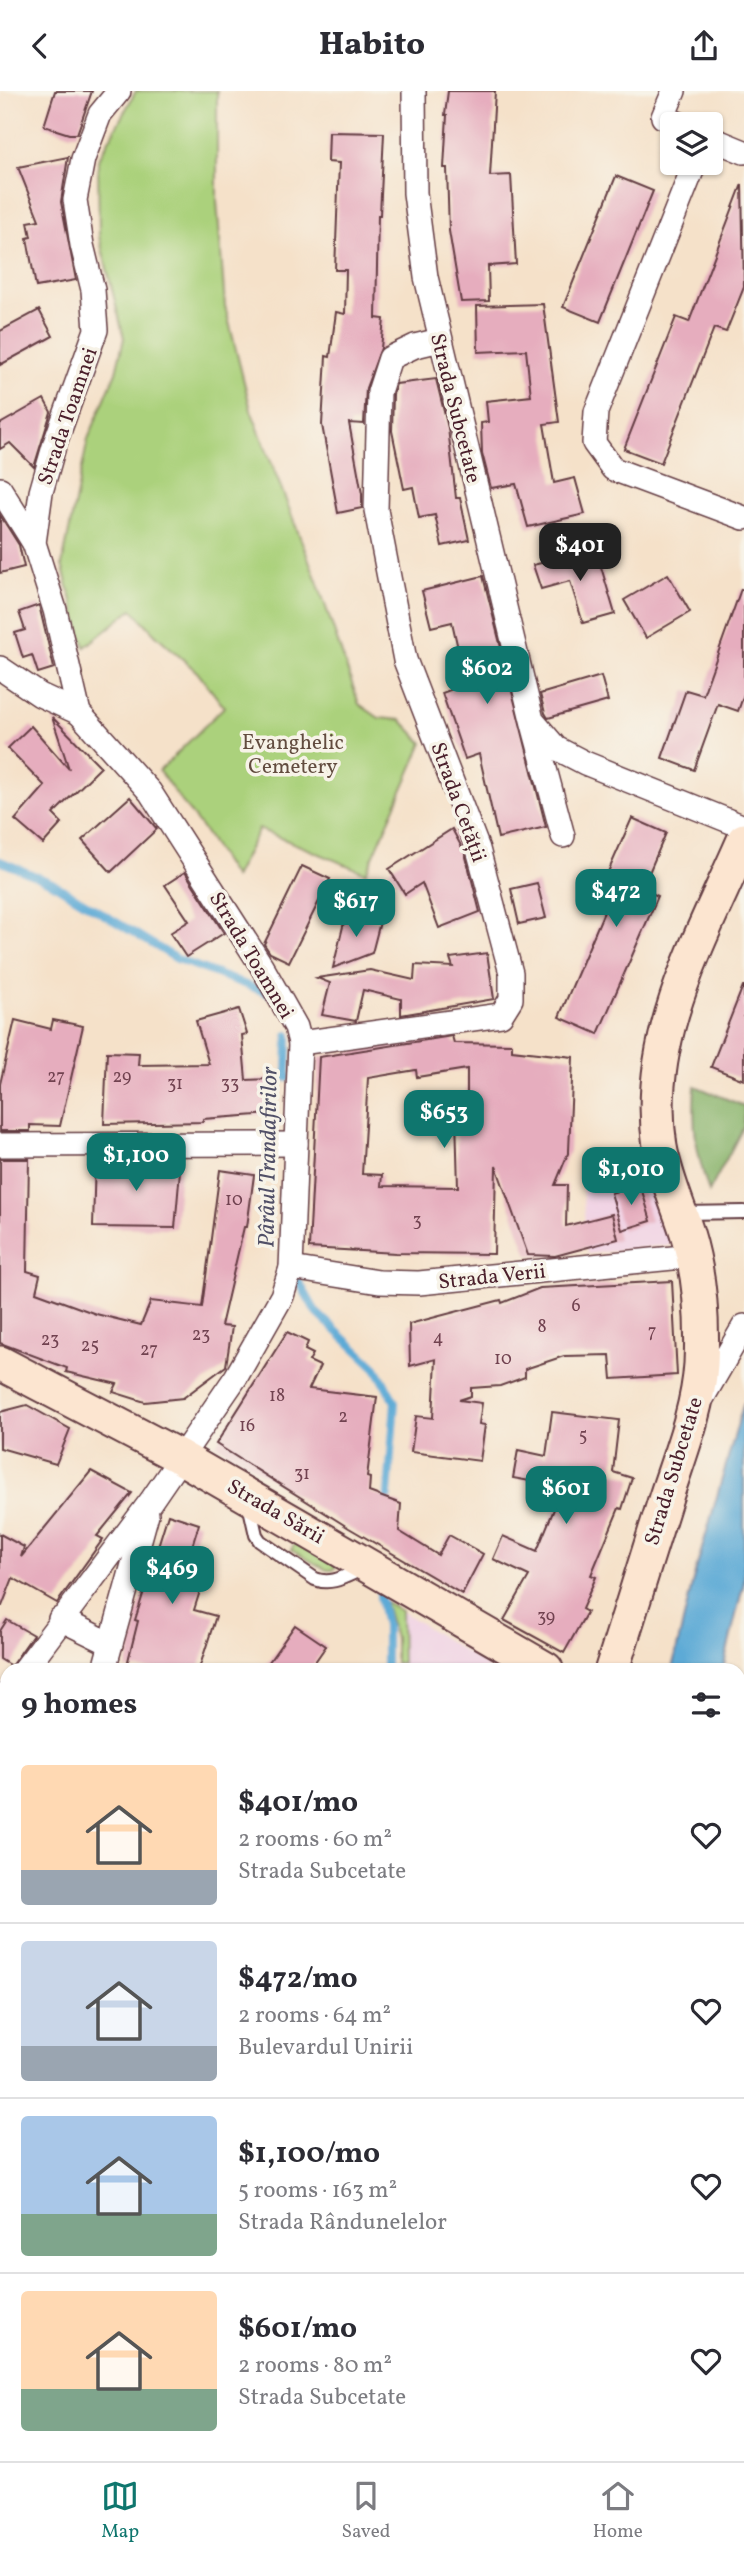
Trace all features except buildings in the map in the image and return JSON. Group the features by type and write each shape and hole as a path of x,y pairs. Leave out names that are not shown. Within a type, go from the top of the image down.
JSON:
{"main road":[{"name":"Strada Subcetate","path":"614,1663 694,1412 698,1389 701,1348 698,1296 693,1256 661,1150 656,1106 659,1063 674,1002 744,840"},
{"name":"Strada Sării","path":"6,1373 180,1457 536,1663"}],"street":[{"name":"Strada Toamnei","path":"34,544 41,492 55,443 96,330 93,291 75,200 83,159 100,114 119,91"},
{"name":"Strada Subcetate","path":"414,91 415,193 426,277 532,720 563,836"},
{"path":"665,112 674,91"},
{"path":"723,143 744,152"},
{"path":"690,175 596,412 594,443 613,469 744,518"},
{"name":"Strada Cetății","path":"300,1043 501,1015 511,999 512,973 478,849 405,660 376,510 379,392 390,358 415,346 440,340"},
{"name":"Strada Toamnei","path":"0,489 34,544 55,610 79,713 150,792 261,965 296,1027 300,1043 285,1144 291,1268 282,1296 236,1377 151,1501 28,1663"},
{"path":"0,668 40,695 79,713"},
{"name":"Strada Subcetate","path":"532,720 556,748 586,763 744,827"},
{"path":"0,1145 285,1144"},
{"name":"Strada Verii","path":"291,1268 379,1282 419,1283 693,1256"},
{"path":"694,1412 744,1326"},
{"path":"106,1663 151,1501"},
{"path":"60,1619 111,1644"}],"lane":[{"path":"680,1213 744,1212"}],"shaded area":[{"path":"648,1146 675,1244 587,1254 582,1184 585,1173 593,1165"},
{"path":"383,1599 482,1663 394,1663 394,1638"}],"green space":[{"name":"Evanghelic Cemetery","path":"136,91 217,91 217,201 225,306 251,410 317,581 359,704 379,718 401,720 423,743 366,873 259,829 234,878 207,835 159,771 224,707 197,672 132,609 85,647 62,565 88,439 116,372 124,338 99,236 98,160"},
{"path":"695,1086 744,1106 744,1126 709,1192 696,1139"},
{"path":"297,1540 336,1566 333,1570 327,1570 291,1550"},
{"path":"384,1601 401,1611 402,1663 395,1663 395,1638"}],"water":[{"path":"744,1402 744,1582 724,1663 673,1663 693,1580"}],"waterway":[{"name":"Pârâul Trandafirilor","path":"0,861 52,883 177,959 270,994"},
{"name":"Pârâul Trandafirilor","path":"287,1078 288,1035"},
{"name":"Pârâul Trandafirilor","path":"294,1273 316,1312 376,1368 395,1402 387,1507"},
{"name":"Pârâul Trandafirilor","path":"381,1582 380,1597 386,1625 386,1663"}]}
